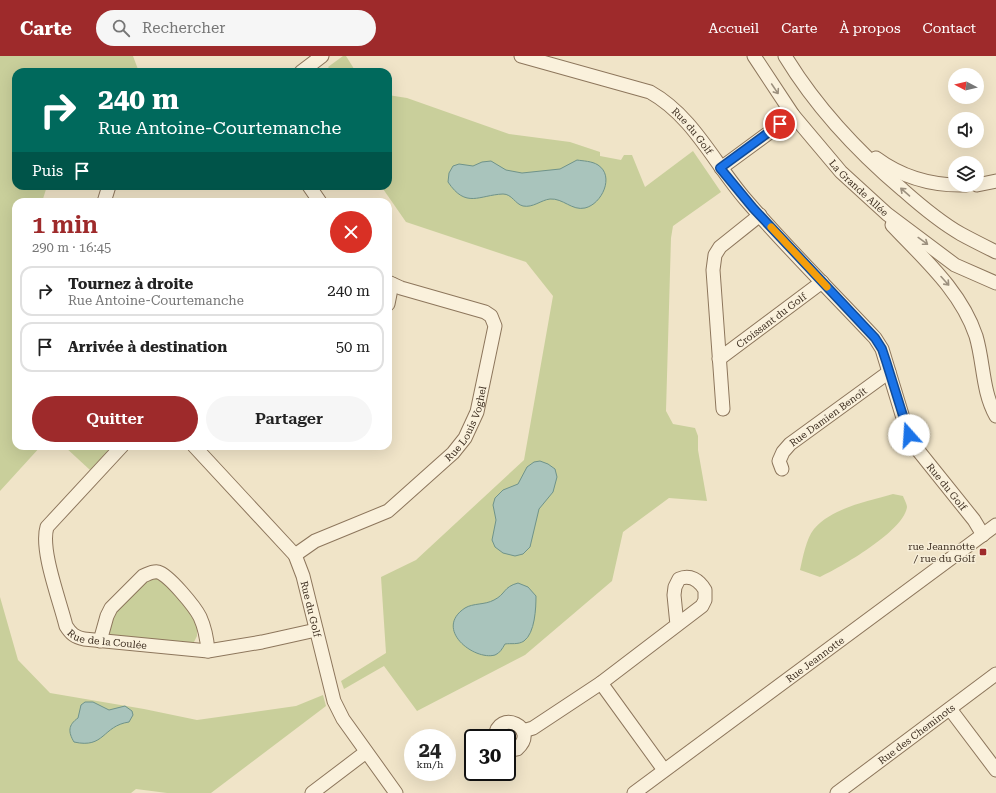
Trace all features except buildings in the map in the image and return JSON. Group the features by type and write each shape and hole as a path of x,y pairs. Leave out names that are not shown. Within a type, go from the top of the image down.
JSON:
{"street":[{"path":"306,68 322,56"},
{"name":"Rue du Golf","path":"521,56 650,92 662,99 686,120 720,168 760,215 875,338 882,349 903,418 913,444 974,520 983,535"},
{"name":"La Grande Allée","path":"754,56 792,115 841,172 887,214 955,264 996,283"},
{"path":"785,56 798,77 828,116 872,162 922,206 960,233 996,252"},
{"path":"720,168 792,115"},
{"path":"848,138 884,164 908,176 932,184 948,184"},
{"path":"841,172 953,292 968,318 976,336 982,362 986,391 996,416"},
{"path":"984,184 996,181"},
{"path":"723,409 713,270 715,255 720,247 760,215"},
{"name":"Croissant du Golf","path":"720,359 822,282"},
{"name":"Rue Louis Voghel","path":"295,555 315,540 388,512 453,453 465,438 475,419 495,326 491,316 485,312 392,284"},
{"name":"Rue Damien Benoît","path":"782,469 779,461 783,452 790,444 889,372"},
{"name":"Rue de la Coulée","path":"118,450 47,527 44,534 46,549 66,626 76,637 100,641 208,651 262,642 316,630"},
{"name":"Rue du Golf","path":"198,450 295,555 303,576 334,701 343,720 396,793"},
{"name":"Rue Jeannotte","path":"634,793 996,525"},
{"path":"100,641 105,620 111,608 143,576 158,572 165,576 195,608 206,635 208,651"},
{"path":"523,732 533,728 601,683 677,624"},
{"name":"Rue des Cheminots","path":"837,793 996,674"},
{"path":"601,683 664,770"},
{"path":"950,709 996,770"},
{"path":"498,729 508,722 518,725 523,732 524,740 522,745 516,749"},
{"path":"312,793 366,752"}],"green space":[{"path":"0,56 133,56 138,68 12,68 12,190 46,190 43,198 12,198 12,450 37,450 0,491"},
{"path":"343,56 346,56 354,68 329,68 328,67"},
{"path":"392,96 407,98 509,134 570,142 600,152 600,156 621,160 624,155 632,155 645,187 693,151 721,192 673,226 671,238 666,411 673,424 695,428 698,436 698,450 707,501 669,498 623,532 612,581 525,655 417,711 384,666 344,689 341,681 386,653 381,577 416,560 524,460 553,296 526,262 406,222 392,202 392,198 389,198 384,190 392,190"},
{"path":"68,450 108,450 90,470"},
{"path":"893,494 903,496 907,507 903,516 895,527 884,537 856,557 820,577 800,570 805,548 811,533 822,522 840,510"},
{"path":"153,576 161,580 195,616 197,636 193,644 112,636 108,632 111,613"},
{"path":"0,597 18,660 50,693 144,709 197,720 296,706 323,695 326,706 211,793 167,793 136,789 131,793 0,793"}],"water":[{"path":"577,160 598,165 606,176 606,182 601,196 597,201 585,208 576,208 555,199 550,199 530,206 523,206 506,194 480,198 467,198 455,190 448,182 449,173 453,166 459,164 473,166 482,162 491,161 506,170 522,173 560,169"},
{"path":"540,461 555,469 557,477 553,492 539,509 530,547 523,554 515,556 503,553 495,547 492,540 496,520 493,505 495,498 503,490 518,484 527,467 534,462"},
{"path":"518,583 528,587 536,596 533,626 528,637 522,642 505,644 501,651 497,654 486,656 477,653 460,642 455,634 453,625 456,616 468,606 487,603 498,598 510,586"},
{"path":"85,702 93,702 109,710 125,706 132,711 133,715 129,722 120,724 113,728 98,740 84,743 74,742 70,729 72,723 78,718 81,705"}],"slow traffic":[{"path":"771,227 827,287"}],"place":[{"name":"rue Jeannotte / rue du Golf","path":"983,552"}],"route":[{"path":"780,124 720,168 753,208 875,338 882,349 909,435"}]}
